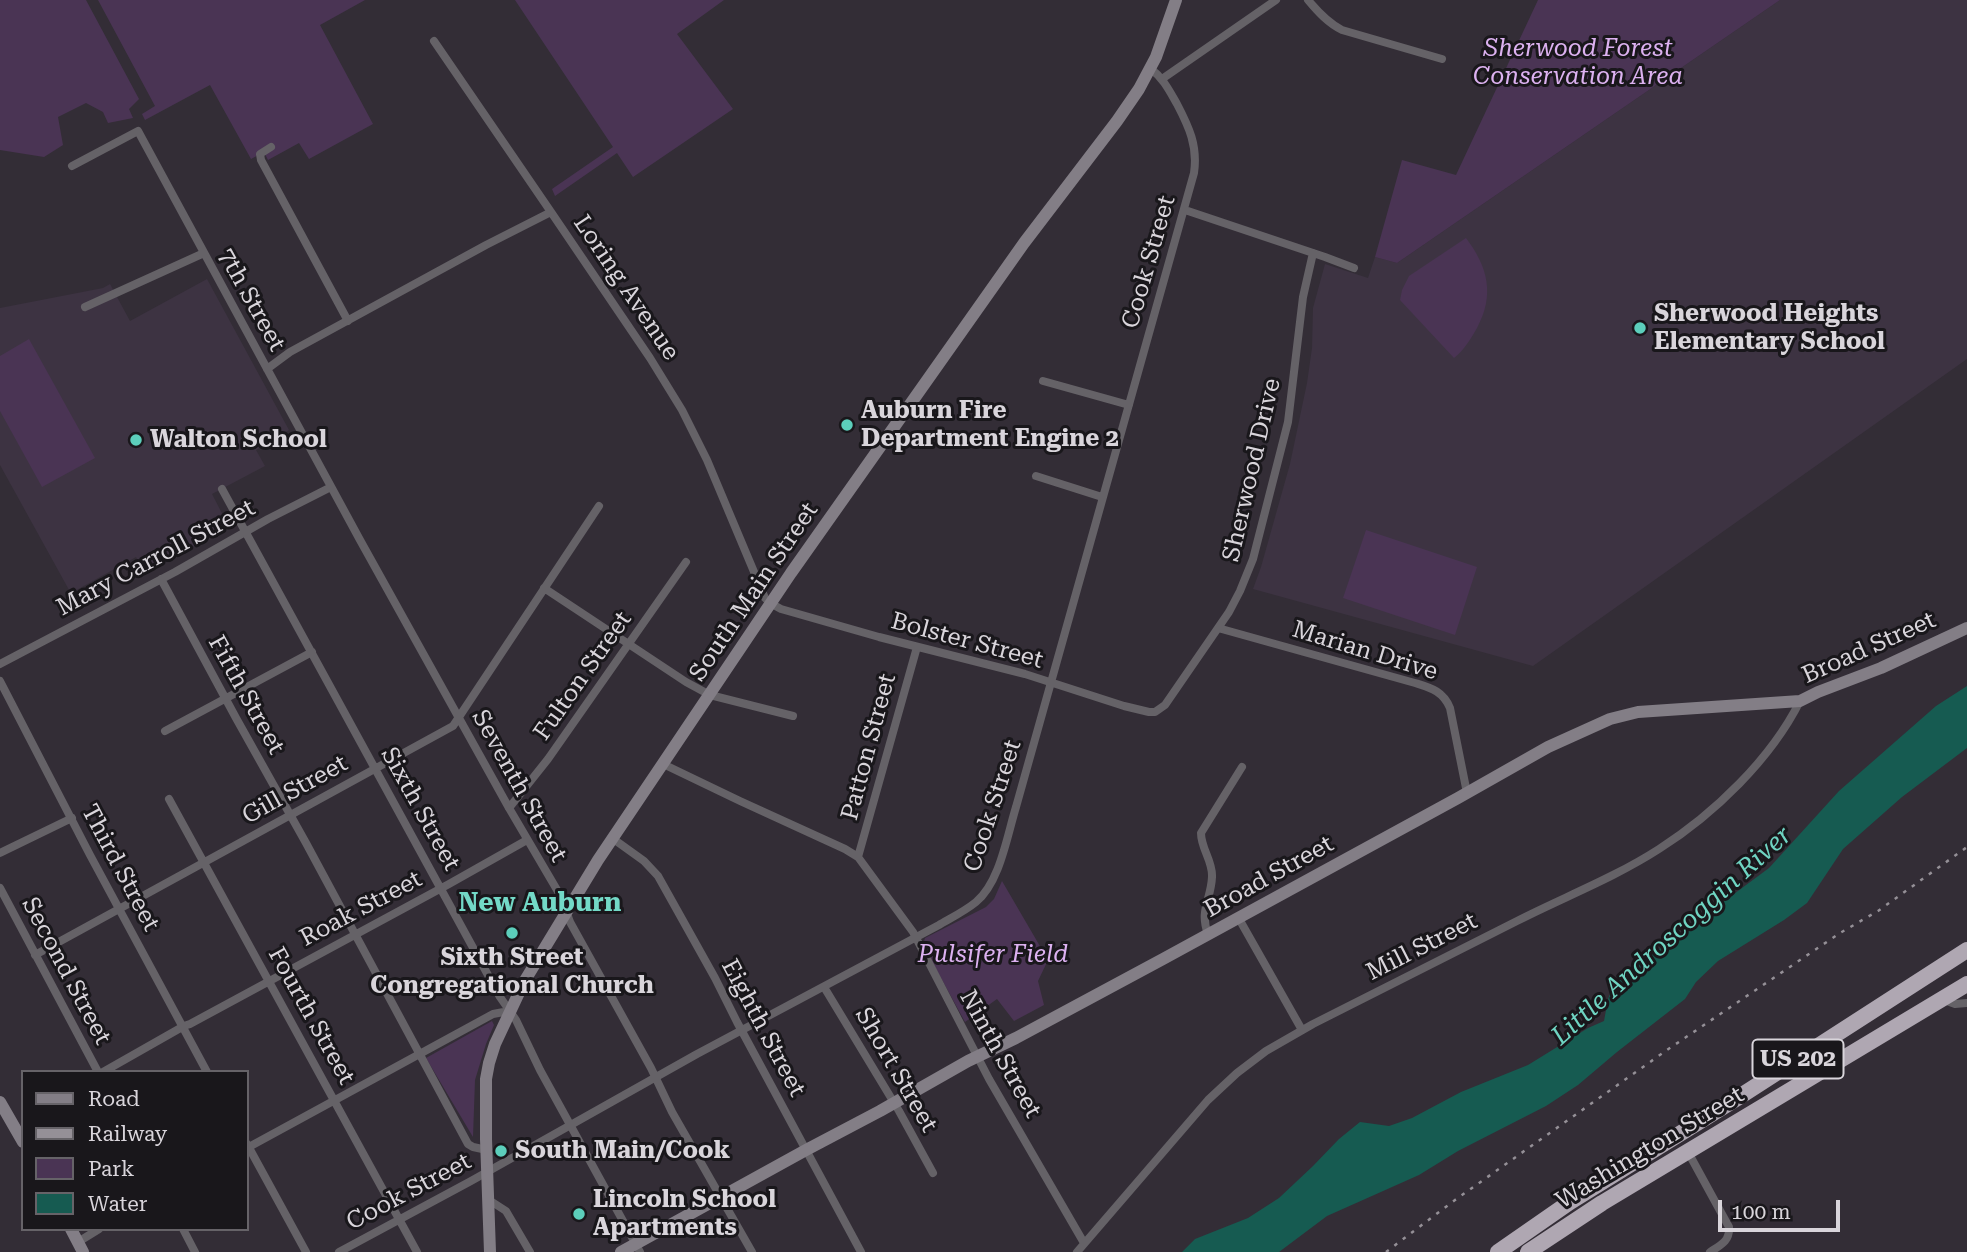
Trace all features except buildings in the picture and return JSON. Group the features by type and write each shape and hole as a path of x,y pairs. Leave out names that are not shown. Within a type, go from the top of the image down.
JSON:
{"highway":[{"name":"US 202","path":"1498,1252 1570,1202 1967,950"},
{"name":"US 202","path":"1941,999 1967,984"},
{"name":"Washington Street","path":"1528,1252 1591,1210 1941,999"}],"street":[{"path":"1308,0 1321,15 1342,30 1442,59"},
{"name":"South Main Street","path":"490,1252 486,1079 492,1054 524,982 612,838 770,603 1024,243 1139,89 1150,68 1174,1"},
{"path":"1162,79 1272,1"},
{"path":"434,41 551,212"},
{"name":"Cook Street","path":"339,1252 916,937 972,905 988,888 1004,846 1194,173 1195,149 1187,122 1162,79 1150,68"},
{"name":"7th Street","path":"72,166 138,131 331,487"},
{"path":"271,147 260,154 261,160 348,321"},
{"path":"1185,210 1354,268"},
{"name":"Loring Avenue","path":"267,369 290,352 551,212 682,410 765,598 770,603"},
{"path":"85,306 204,253"},
{"name":"Sherwood Drive","path":"1155,712 1165,705 1229,612 1247,576 1288,422 1303,297 1313,253"},
{"path":"1043,381 1129,405"},
{"path":"1036,476 1102,497"},
{"name":"Mary Carroll Street","path":"0,664 331,487"},
{"name":"Seventh Street","path":"331,487 560,895 672,1112 752,1252"},
{"name":"Sixth Street","path":"222,489 637,1248"},
{"name":"Gill Street","path":"35,955 457,723 458,717 600,506"},
{"name":"Fulton Street","path":"509,808 548,760 686,562"},
{"name":"Fifth Street","path":"161,579 468,1144 486,1150"},
{"path":"544,588 710,695 793,716"},
{"name":"Bolster Street","path":"770,603 833,625 1025,674 1124,706 1155,712"},
{"name":"Marian Drive","path":"1218,628 1415,683 1440,693 1450,708 1467,793"},
{"name":"Broad Street","path":"621,1252 637,1248 720,1197 1548,747 1610,719 1638,712 1800,701 1881,668 1967,628"},
{"name":"Patton Street","path":"858,857 917,647"},
{"path":"164,732 312,652"},
{"name":"Third Street","path":"0,681 206,1070"},
{"name":"Mill Street","path":"1077,1252 1208,1100 1245,1067 1302,1030 1660,849 1699,820 1746,775 1784,731 1800,701"},
{"name":"Ninth Street","path":"663,764 858,857 916,937 977,1057 1084,1243"},
{"path":"1208,934 1204,914 1212,868 1201,833 1242,767"},
{"name":"Fourth Street","path":"169,799 417,1252"},
{"path":"0,853 72,818"},
{"name":"Eighth Street","path":"612,838 644,860 658,876 861,1252"},
{"name":"Roak Street","path":"104,1070 527,840"},
{"name":"Second Street","path":"0,888 99,1070"},
{"path":"1238,917 1302,1030"},
{"name":"Short Street","path":"824,987 933,1173"},
{"path":"1941,999 1955,1004 1967,1003"},
{"path":"248,1145 493,1014 509,1011"},
{"path":"0,1101 21,1138"},
{"path":"248,1148 306,1252"},
{"path":"1688,1152 1729,1227 1725,1243 1710,1252"},
{"path":"489,1200 506,1211 530,1252"},
{"path":"72,1231 80,1247 97,1231"},
{"path":"184,1231 195,1252"}],"shaded area":[{"name":"Sherwood Heights Elementary School","path":"1780,0 1967,0 1967,359 1533,666 1253,589 1290,464 1307,383 1312,348 1313,308 1325,264 1368,278 1375,257 1397,263"},
{"name":"Walton School","path":"207,279 289,430 256,450 265,466 212,494 229,527 144,573 136,557 73,592 81,607 79,608 0,465 0,308 103,288 110,284 130,321"}],"green space":[{"path":"0,0 86,0 139,99 129,109 133,118 108,123 103,112 86,103 58,117 63,145 44,157 0,150"},
{"path":"98,0 365,0 320,25 373,124 309,159 299,143 268,160 264,152 251,159 210,85 145,120 142,114 155,106"},
{"path":"515,0 724,0 677,34 733,109 633,177 617,153 555,196 552,189 613,147"},
{"name":"Sherwood Forest Conservation Area","path":"1538,0 1780,0 1397,263 1375,257 1402,160 1456,175"},
{"path":"1466,238 1484,271 1487,282 1486,304 1477,328 1454,358 1400,300 1409,276"},
{"path":"29,339 95,458 42,487 0,411 0,356"},
{"path":"1366,530 1477,567 1455,635 1343,598"},
{"name":"Pulsifer Field","path":"1002,881 1048,960 1038,981 1044,1005 1014,1021 997,999 965,1022 923,945 925,938 986,907 994,899"},
{"path":"492,1021 494,1025 475,1080 473,1137 426,1058"}],"water":[{"path":"1967,686 1967,748 1902,797 1843,849 1807,903 1718,961 1696,982 1685,999 1578,1085 1546,1106 1458,1151 1419,1175 1327,1216 1279,1252 1182,1252 1195,1239 1248,1218 1279,1198 1360,1122 1389,1126 1412,1118 1461,1092 1528,1065 1604,1021 1608,999 1615,982 1769,868 1839,791 1936,706"}],"railway":[{"path":"1386,1252 1667,1050 1840,933 1878,911 1967,847"}],"place":[{"name":"Sherwood Heights Elementary School","path":"1640,328"},
{"name":"Auburn Fire Department Engine 2","path":"847,425"},
{"name":"Walton School","path":"136,440"},
{"name":"Sixth Street Congregational Church","path":"512,933"},
{"name":"South Main/Cook","path":"501,1151"},
{"name":"Lincoln School Apartments","path":"579,1214"}],"district":[{"name":"New Auburn","path":"540,903"}],"water label":[{"name":"Little Androscoggin River","path":"1672,936"}]}
